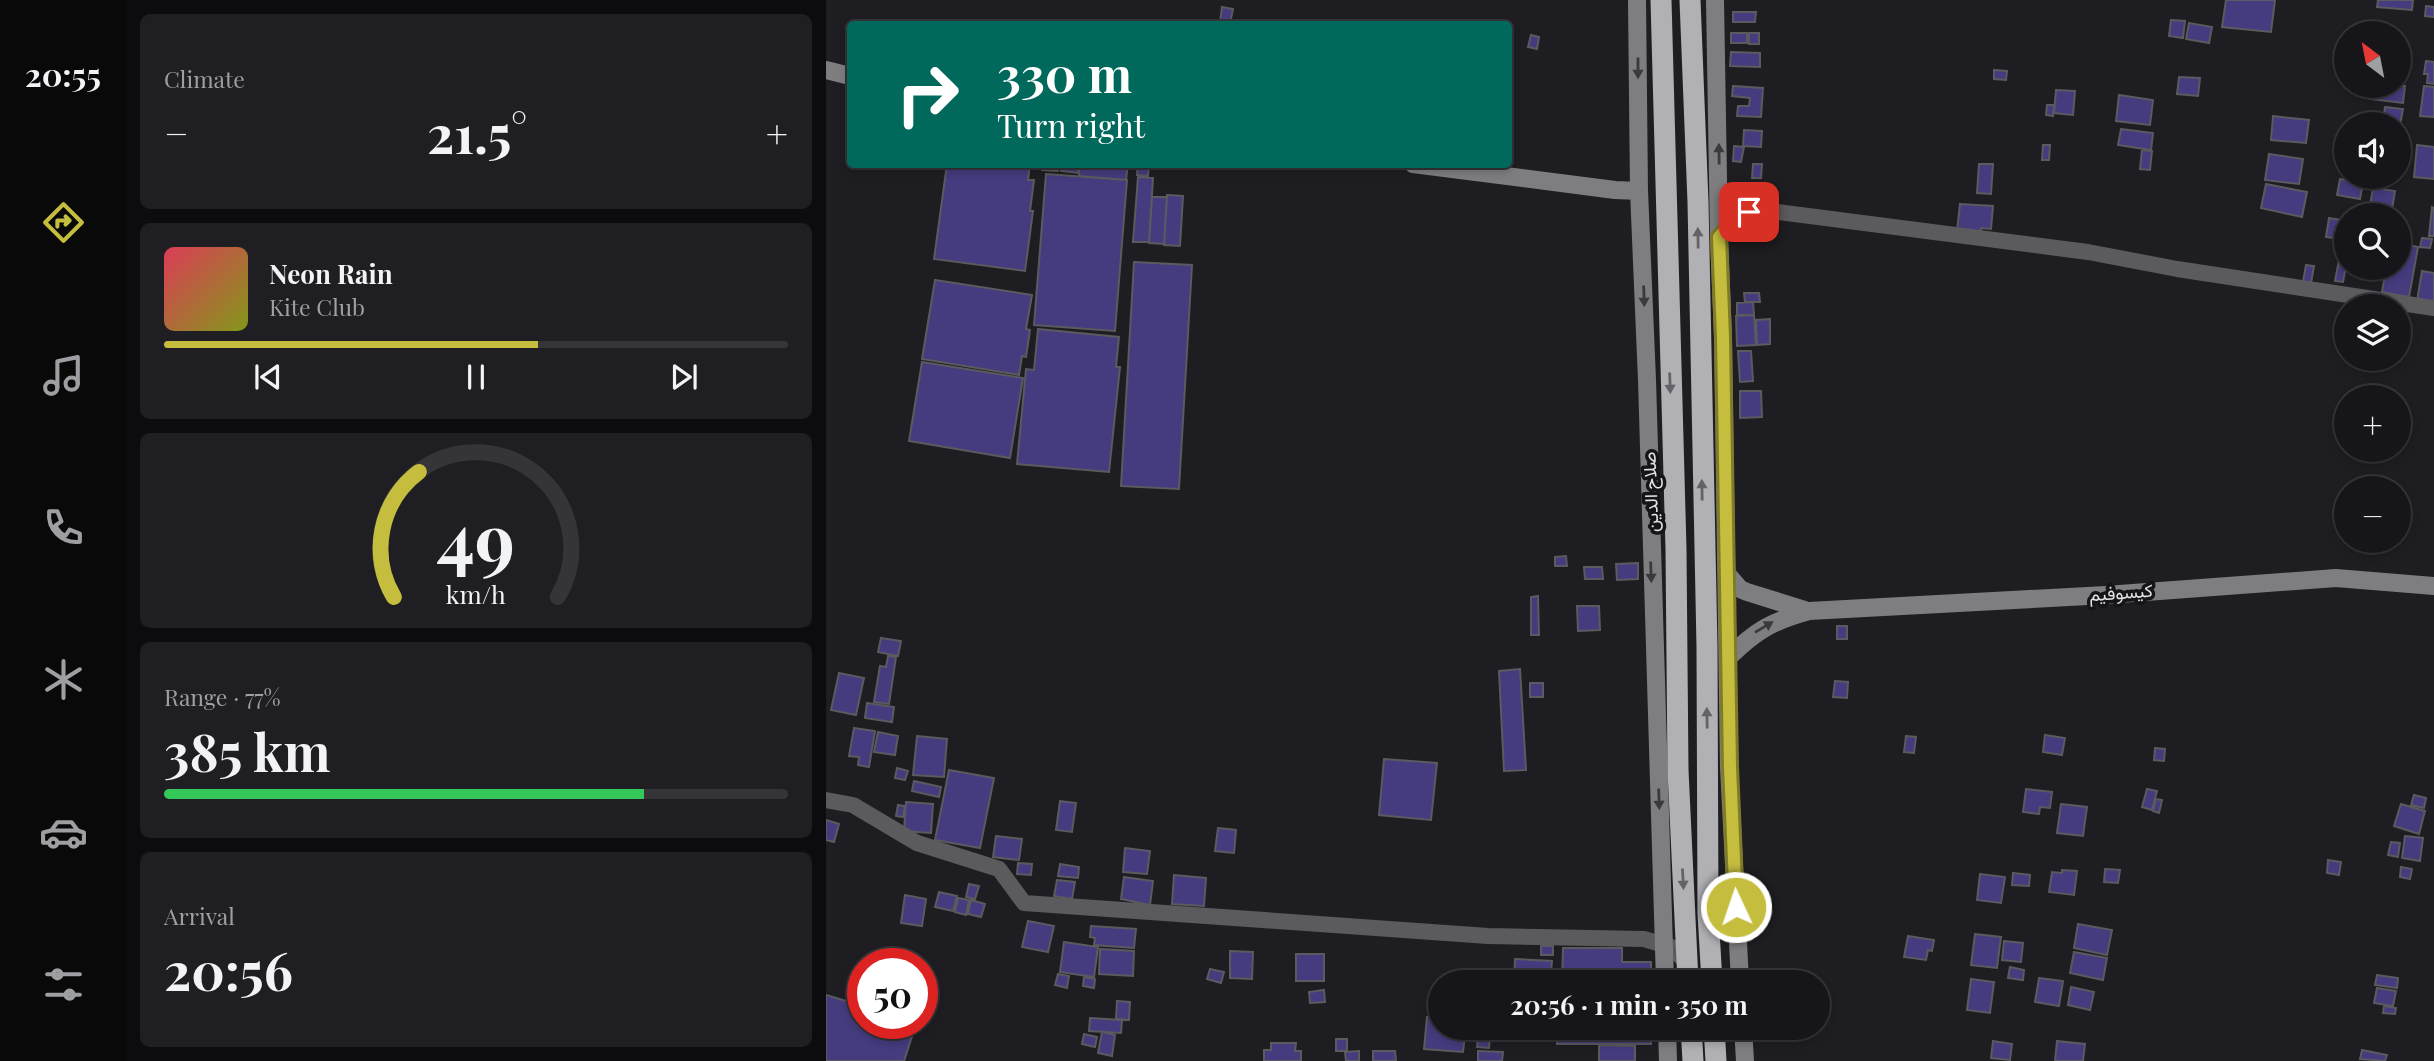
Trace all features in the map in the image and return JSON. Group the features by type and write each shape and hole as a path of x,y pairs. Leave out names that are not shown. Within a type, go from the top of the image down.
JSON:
{"highway":[{"name":"صلاح الدين","path":"1661,0 1676,549 1678,770 1687,970"},
{"path":"1690,0 1698,202 1707,647 1707,913 1711,970"},
{"path":"1692,1040 1693,1061"},
{"path":"1715,1040 1716,1061"}],"main road":[{"path":"1637,0 1639,191 1664,970"},
{"path":"1716,0 1730,793 1739,970"},
{"path":"826,70 847,75"},
{"path":"1444,168 1639,191"},
{"name":"كيسوفيم","path":"1727,574 1747,593 1809,611"},
{"name":"كيسوفيم","path":"1728,658 1758,630 1779,619 1809,611 2106,595 2336,578 2434,586"},
{"path":"1667,1040 1668,1061"},
{"path":"1744,1040 1745,1061"}],"street":[{"path":"1720,192 1735,205 1757,209 2088,252 2177,269 2434,308"},
{"path":"1719,237 1736,220 1757,209"},
{"path":"826,800 853,805 917,843 999,869 1024,903 1488,936 1644,939 1663,944 1677,952 1686,970"}],"building":[{"path":"2226,0 2275,0 2271,32 2222,27"},
{"path":"2378,0 2413,0 2412,10 2377,7"},
{"path":"2426,6 2434,7 2434,17 2425,16"},
{"path":"1222,7 1233,9 1231,21 1220,21"},
{"path":"1733,12 1756,12 1755,22 1733,22"},
{"path":"2171,20 2185,21 2183,38 2169,36"},
{"path":"2189,23 2212,27 2209,43 2186,39"},
{"path":"1731,33 1747,33 1747,43 1731,43"},
{"path":"1749,33 1759,33 1759,44 1749,44"},
{"path":"1531,35 1539,37 1537,49 1528,47"},
{"path":"1731,52 1760,53 1760,67 1730,66"},
{"path":"2426,61 2434,62 2434,84 2427,83 2428,74 2424,74"},
{"path":"1994,70 2007,71 2006,80 1994,79"},
{"path":"2179,77 2200,78 2198,96 2177,94"},
{"path":"1733,86 1763,88 1761,117 1737,116 1738,106 1749,106 1750,98 1732,96"},
{"path":"2424,86 2434,87 2434,117 2420,116"},
{"path":"2056,90 2075,91 2073,115 2054,113"},
{"path":"2119,95 2153,100 2150,125 2116,121"},
{"path":"2369,98 2404,98 2403,103"},
{"path":"2047,105 2054,105 2053,116 2046,115"},
{"path":"2385,107 2403,109 2402,112 2384,112"},
{"path":"2273,116 2309,120 2306,143 2271,140"},
{"path":"2121,129 2153,133 2151,150 2118,145"},
{"path":"1744,130 1762,131 1761,147 1743,146"},
{"path":"2043,145 2050,145 2049,160 2042,160"},
{"path":"2417,145 2434,147 2434,179 2414,177"},
{"path":"1734,146 1744,147 1741,162 1733,161"},
{"path":"2142,150 2152,151 2150,170 2140,169"},
{"path":"2269,154 2303,159 2299,184 2265,180"},
{"path":"1753,164 1762,164 1761,178 1752,178"},
{"path":"1979,164 1993,164 1991,194 1977,193"},
{"path":"946,168 1030,168 1028,180 1034,180 1030,211 1033,211 1025,271 934,259"},
{"path":"1042,168 1058,168 1058,171"},
{"path":"1061,168 1078,168 1078,173 1061,171"},
{"path":"1079,168 1128,168 1126,180 1079,176"},
{"path":"1138,168 1149,168 1148,176 1137,175"},
{"path":"1046,174 1127,180 1115,331 1034,325"},
{"path":"1138,177 1153,178 1149,242 1133,242"},
{"path":"2266,184 2307,192 2302,217 2261,208"},
{"path":"2338,189 2362,189 2360,199 2337,195"},
{"path":"2373,189 2395,191 2393,203 2370,203"},
{"path":"1167,195 1183,196 1180,246 1164,245"},
{"path":"1152,197 1167,197 1164,244 1149,243"},
{"path":"1960,204 1993,206 1991,229 1981,228 1980,233 1957,231"},
{"path":"2432,207 2434,236 2429,236"},
{"path":"2329,218 2334,219 2334,238 2326,237"},
{"path":"2422,238 2432,239 2430,248 2420,247"},
{"path":"2411,246 2418,247 2410,294 2382,292 2384,280 2411,280"},
{"path":"1134,262 1192,265 1179,489 1121,486"},
{"path":"2306,265 2314,266 2311,283 2303,282"},
{"path":"2422,271 2434,273 2434,304 2417,301"},
{"path":"935,280 1032,295 1026,329 1030,330 1026,357 1022,356 1019,375 922,359"},
{"path":"1744,293 1759,293 1760,302 1745,302"},
{"path":"1753,302 1754,315 1737,315 1737,303"},
{"path":"1754,315 1756,345 1737,346 1736,316"},
{"path":"1770,319 1770,344 1757,345 1756,320"},
{"path":"1038,329 1119,337 1116,367 1120,367 1109,472 1017,464 1026,369 1034,370"},
{"path":"1738,351 1751,351 1753,381 1740,382"},
{"path":"922,362 1023,378 1010,458 909,441"},
{"path":"1740,391 1761,391 1762,417 1740,418"},
{"path":"1566,556 1567,566 1555,566 1555,557"},
{"path":"1638,563 1638,579 1617,580 1616,564"},
{"path":"1584,567 1602,567 1603,579 1585,579"},
{"path":"1538,596 1539,635 1531,635 1531,597"},
{"path":"1577,606 1599,606 1600,630 1578,631"},
{"path":"1837,626 1847,626 1847,639 1837,639"},
{"path":"881,638 901,641 898,656 878,652"},
{"path":"888,656 896,657 889,704 874,702 880,666 886,667"},
{"path":"1520,669 1526,770 1504,771 1499,671"},
{"path":"839,673 864,678 856,715 831,710"},
{"path":"1835,681 1848,682 1847,698 1833,697"},
{"path":"1530,683 1543,683 1543,697 1530,697"},
{"path":"867,703 894,707 892,722 865,718"},
{"path":"854,728 875,731 869,767 858,765 859,757 849,756"},
{"path":"878,732 898,736 895,755 874,752"},
{"path":"2045,735 2065,738 2062,755 2043,752"},
{"path":"917,736 947,739 944,777 913,775"},
{"path":"1906,736 1916,737 1914,753 1904,752"},
{"path":"2155,748 2165,749 2164,761 2154,760"},
{"path":"1384,759 1437,763 1431,820 1379,815"},
{"path":"897,768 908,771 905,780 895,778"},
{"path":"949,770 994,778 980,848 935,840"},
{"path":"914,781 941,787 939,797 912,791"},
{"path":"2026,789 2052,792 2050,808 2040,807 2039,814 2023,812"},
{"path":"2147,789 2157,791 2152,810 2142,807"},
{"path":"2414,795 2426,798 2424,808 2411,805"},
{"path":"2156,799 2162,800 2159,813 2153,811"},
{"path":"1060,801 1076,803 1072,832 1056,830"},
{"path":"906,802 933,804 931,833 904,831"},
{"path":"2061,804 2087,807 2083,836 2057,833"},
{"path":"2401,804 2425,811 2419,834 2394,826"},
{"path":"898,805 905,806 903,817 896,816"},
{"path":"826,820 839,824 834,842 826,840"},
{"path":"1218,828 1236,830 1234,853 1215,851"},
{"path":"996,836 1022,839 1019,860 993,857"},
{"path":"2405,836 2423,838 2420,861 2402,858"},
{"path":"2391,842 2400,843 2398,857 2388,855"},
{"path":"1125,848 1150,851 1147,874 1123,872"},
{"path":"2328,860 2341,862 2339,875 2327,873"},
{"path":"1018,863 1032,864 1031,875 1017,874"},
{"path":"1060,864 1079,867 1078,878 1058,876"},
{"path":"2401,867 2412,869 2410,879 2400,877"},
{"path":"2105,869 2120,870 2118,883 2104,882"},
{"path":"2062,870 2077,871 2074,895 2049,892 2052,872 2062,873"},
{"path":"2013,873 2030,875 2029,886 2012,885"},
{"path":"1980,874 2005,877 2001,903 1977,900"},
{"path":"1174,875 1206,878 1204,906 1172,904"},
{"path":"1124,877 1153,881 1150,905 1121,899"},
{"path":"1057,880 1075,882 1072,899 1054,896"},
{"path":"969,884 979,886 975,899 966,897"},
{"path":"939,892 957,896 953,911 935,907"},
{"path":"905,895 926,899 922,926 901,923"},
{"path":"958,898 969,900 966,915 955,912"},
{"path":"971,900 985,904 981,917 968,914"},
{"path":"1028,921 1054,926 1048,952 1022,947"},
{"path":"2078,924 2112,930 2107,955 2074,948"},
{"path":"1091,926 1136,929 1134,948 1094,945 1095,938 1090,937"},
{"path":"1975,934 2001,937 1997,968 1971,965"},
{"path":"1908,936 1934,940 1932,951 1928,950 1926,960 1904,957"},
{"path":"2004,941 2023,943 2021,962 2002,960"},
{"path":"1064,942 1098,947 1094,977 1060,972"},
{"path":"1541,946 1553,946 1553,955 1541,955"},
{"path":"1563,948 1622,948 1622,962 1651,962 1651,970 1562,970"},
{"path":"1100,949 1134,951 1133,976 1099,974"},
{"path":"1230,951 1253,952 1252,979 1230,978"},
{"path":"2074,952 2107,958 2103,980 2070,973"},
{"path":"1296,954 1324,954 1324,981 1296,981"},
{"path":"1515,959 1552,961 1551,970 1515,970"},
{"path":"2010,967 2024,970 2023,980 2008,978"},
{"path":"1210,969 1224,972 1221,983 1207,979"},
{"path":"1058,974 1069,976 1067,988 1055,985"},
{"path":"2377,975 2398,978 2397,988 2375,985"},
{"path":"1084,977 1095,979 1094,988 1083,986"},
{"path":"2039,978 2063,981 2059,1006 2035,1002"},
{"path":"1971,979 1994,982 1990,1013 1967,1010"},
{"path":"2071,987 2094,992 2090,1010 2068,1005"},
{"path":"2377,988 2396,991 2393,1006 2374,1003"},
{"path":"1324,990 1325,1002 1310,1003 1309,992"},
{"path":"826,995 847,1001 847,1039 911,1039 904,1061 826,1061"},
{"path":"1117,1001 1130,1002 1129,1020 1116,1019"},
{"path":"2384,1006 2396,1008 2395,1014 2383,1013"},
{"path":"1427,1017 1428,1040 1464,1040 1463,1052 1424,1049"},
{"path":"1090,1018 1122,1020 1121,1033 1089,1031"},
{"path":"1102,1032 1115,1035 1112,1056 1098,1053"},
{"path":"1084,1034 1097,1037 1095,1047 1082,1044"},
{"path":"1336,1039 1347,1039 1347,1051 1336,1051"},
{"path":"1478,1040 1490,1040 1489,1048 1477,1047"},
{"path":"1557,1040 1651,1040 1651,1044 1557,1044"},
{"path":"1993,1041 2012,1044 2010,1060 1991,1058"},
{"path":"2057,1041 2085,1044 2083,1061 2055,1061"},
{"path":"1271,1043 1296,1043 1295,1051 1301,1051 1301,1061 1264,1061 1264,1050 1271,1050"},
{"path":"1599,1045 1635,1046 1635,1061 1599,1061"},
{"path":"2362,1050 2387,1055 2385,1061 2360,1059"},
{"path":"1359,1051 1359,1061 1346,1061 1345,1052"},
{"path":"1373,1051 1395,1051 1396,1061 1373,1061"},
{"path":"1478,1051 1503,1052 1502,1061 1478,1061"}],"route":[{"path":"1736,907 1730,767 1719,237 1731,224 1749,212"}]}
